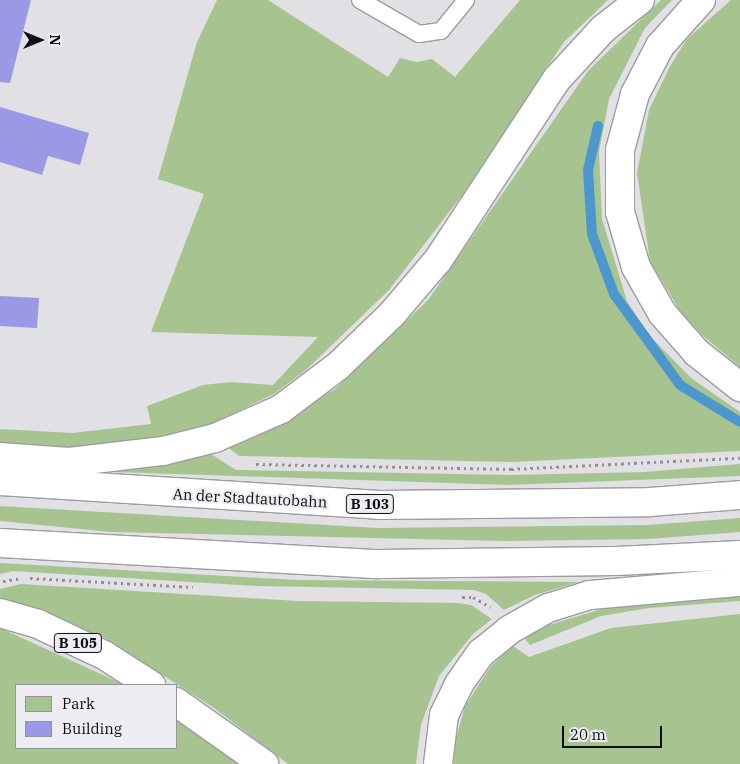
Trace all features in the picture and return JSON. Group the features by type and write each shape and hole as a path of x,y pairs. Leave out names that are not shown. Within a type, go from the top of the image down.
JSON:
{"highway":[{"path":"0,457 69,462 163,451 215,438 281,409 338,366 392,314 438,260 557,79 603,29 640,0"},
{"path":"701,0 660,46 635,94 620,150 620,212 636,267 662,313 697,353 740,387"},
{"name":"An der Stadtautobahn","path":"0,481 378,505 650,502 740,495"},
{"path":"0,543 378,564 616,562 740,555"},
{"path":"438,764 444,715 459,684 481,653 508,630 548,608 590,595 740,582"},
{"name":"B 105","path":"0,613 38,624 104,655 149,684"},
{"path":"178,703 264,764"}],"lane":[{"path":"360,0 419,34 441,31 466,0"}],"path":[{"path":"215,438 222,453 239,463 511,468 740,458"},
{"path":"0,583 20,578 198,588"},
{"path":"454,596 479,600 496,613 508,630"}],"green space":[{"path":"217,0 268,0 388,77 400,58 417,62 432,59 455,77 520,0 608,0 564,42 463,194 389,290 307,369 274,394 207,426 152,440 74,449 0,444 0,429 72,433 151,424 147,406 203,385 231,382 273,385 318,337 151,332 204,194 158,179 197,42"},
{"path":"661,0 672,0 645,28 609,99 599,152 602,219 627,301 648,334 691,378 740,412 740,451 512,462 239,456 229,448 263,433 335,389 428,300 588,71"},
{"path":"731,0 740,0 740,367 702,335 680,311 650,261 637,173 649,110 670,66 687,39"},
{"path":"211,454 236,470 510,475 645,472 740,464 740,476 509,485 115,472"},
{"path":"0,506 378,528 648,525 740,518 740,532 649,539 503,541 111,532 0,521"},
{"path":"0,563 297,580 579,582 535,595 504,610 486,594 474,590 257,586 13,571 0,574"},
{"path":"21,584 297,601 458,603 471,605 492,619 473,634 439,676 421,725 416,764 288,764 214,708 105,638 0,599 0,589"},
{"path":"740,593 740,601 649,608 601,616 530,645 524,638 542,627 602,609 649,600"},
{"path":"740,614 740,764 454,764 454,746 465,706 491,666 513,646 529,657 611,628"},
{"path":"0,628 123,684 15,684 15,749 178,749 178,715 244,764 0,764"}],"building":[{"path":"0,0 31,0 10,83 0,82"},
{"path":"0,107 89,133 80,165 48,156 42,175 0,162"},
{"path":"0,296 39,298 37,328 0,326"}],"waterway":[{"path":"598,126 588,170 592,234 614,294 680,385 740,422"}]}
